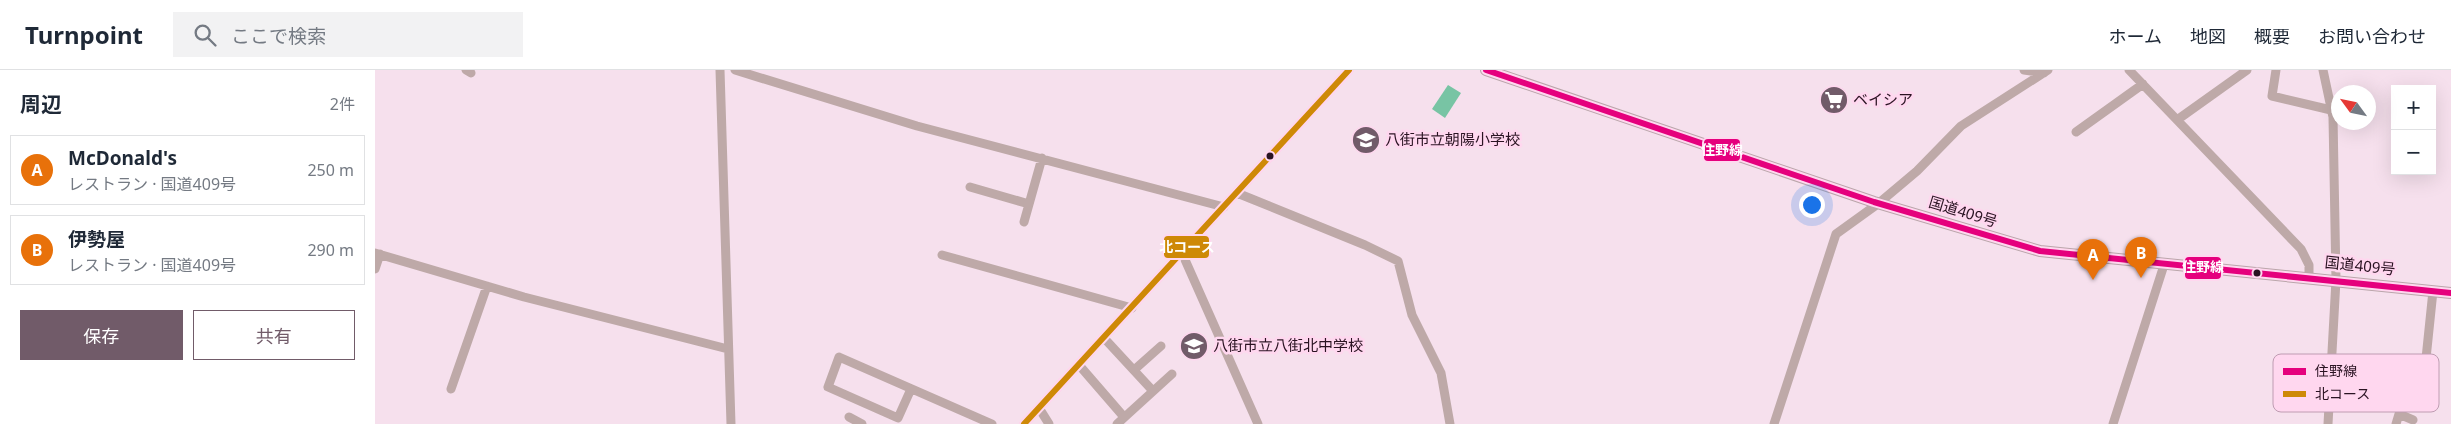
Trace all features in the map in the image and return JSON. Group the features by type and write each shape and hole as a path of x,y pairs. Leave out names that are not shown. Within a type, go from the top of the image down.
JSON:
{"highway":[{"name":"国道409号","path":"1486,70 1879,203 2041,251 2451,293"}],"street":[{"path":"720,70 731,424"},
{"path":"735,70 917,126 1224,207"},
{"path":"1024,424 1349,70"},
{"path":"2024,70 2046,71"},
{"path":"2129,70 2301,249 2307,258 2309,277"},
{"path":"2177,120 2247,70"},
{"path":"2276,70 2272,96 2331,110 2323,70"},
{"path":"1774,424 1836,234 1879,203 1917,171 1961,126 2046,71"},
{"path":"2076,132 2143,84"},
{"path":"2332,130 2336,280 2332,354"},
{"path":"1024,222 1042,158"},
{"path":"970,187 1029,204"},
{"path":"1237,193 1365,245 1398,261 1412,315 1441,373 1450,424"},
{"path":"1182,253 1258,424"},
{"path":"375,269 378,254 487,286 728,348"},
{"path":"942,255 1132,308"},
{"path":"2113,424 2164,265"},
{"path":"451,389 487,286"},
{"path":"2426,354 2433,291"},
{"path":"1104,338 1153,391"},
{"path":"1134,370 1161,346"},
{"path":"911,389 897,418 828,387 839,358 911,389 992,424"},
{"path":"1079,366 1121,421 1172,374"},
{"path":"1039,408 1049,424"},
{"path":"2396,424 2399,414 2413,420"},
{"path":"849,417 862,424"}],"shaded area":[{"path":"1448,85 1461,93 1445,118 1432,109"}],"transit line":[{"name":"北コース","path":"1024,424 1349,70"},
{"name":"住野線","path":"1486,70 1874,202 2040,251 2451,293"}],"place":[{"name":"ベイシア","path":"1834,100"},
{"name":"八街市立朝陽小学校","path":"1366,140"},
{"name":"伊勢屋","path":"2141,278"},
{"name":"McDonald's","path":"2093,280"},
{"name":"八街市立八街北中学校","path":"1194,346"}]}
